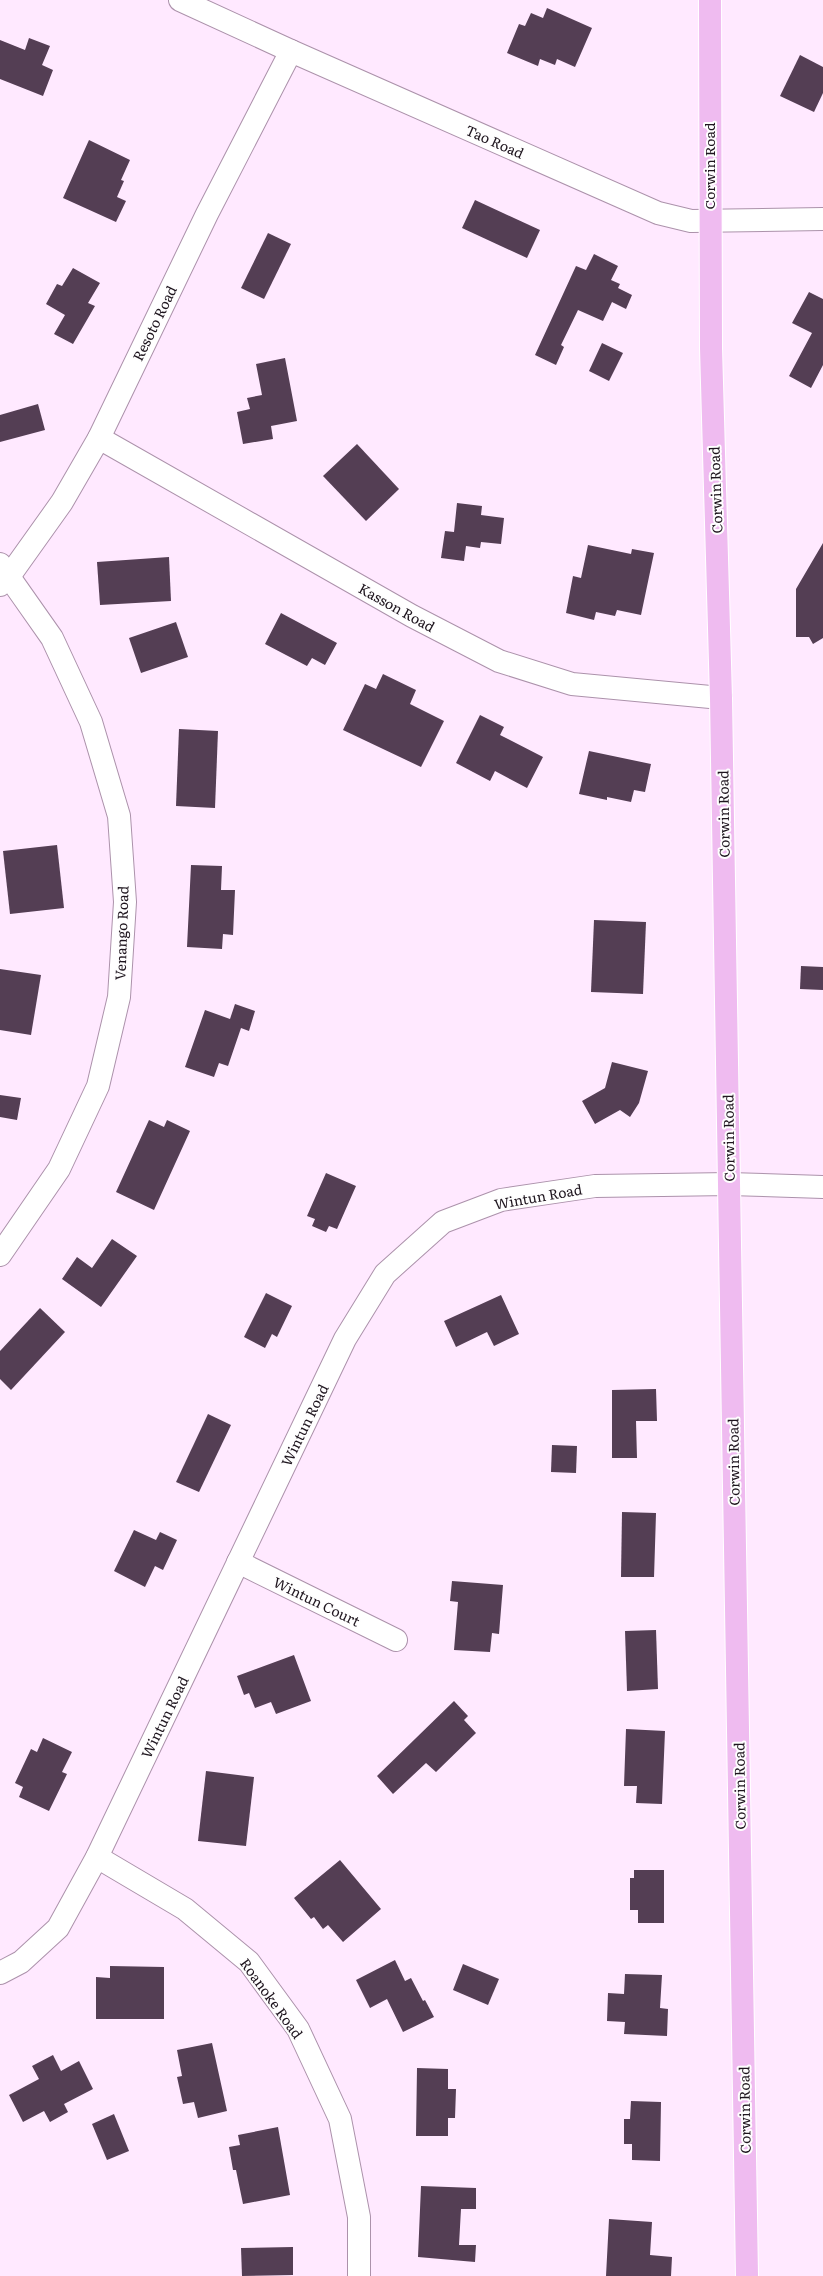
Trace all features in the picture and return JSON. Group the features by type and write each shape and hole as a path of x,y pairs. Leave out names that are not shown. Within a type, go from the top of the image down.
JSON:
{"main road":[{"name":"Corwin Road","path":"710,0 709,220 721,698 747,2276"}],"street":[{"name":"Tao Road","path":"180,0 291,51 658,213 691,221 823,219"},
{"name":"Resoto Road","path":"3,575 62,502 99,438 207,214 291,51"},
{"name":"Kasson Road","path":"99,438 412,616 499,661 572,684 721,698"},
{"name":"Venango Road","path":"0,1255 58,1169 98,1086 119,997 125,902 119,816 91,722 52,638 3,575"},
{"name":"Wintun Road","path":"0,1972 21,1962 58,1928 97,1858 349,1332 385,1274 443,1222 501,1200 595,1186 729,1184 823,1187"},
{"name":"Wintun Court","path":"238,1562 396,1640"},
{"name":"Roanoke Road","path":"97,1858 185,1909 249,1962 298,2029 340,2120 359,2217 359,2276"}],"building":[{"path":"547,8 592,28 575,67 557,59 555,65 540,59 538,66 507,53 519,24 525,26 531,13 543,18"},
{"path":"29,38 50,46 42,65 53,70 43,96 0,79 0,40 25,50"},
{"path":"800,55 823,67 823,93 814,112 780,96"},
{"path":"89,140 130,160 121,180 124,181 117,197 126,201 116,222 63,198"},
{"path":"475,200 540,230 527,258 462,228"},
{"path":"268,233 291,244 264,299 241,288"},
{"path":"594,254 618,266 611,280 620,284 618,288 632,295 626,309 612,302 603,321 578,310 561,345 564,347 556,365 535,355 576,266 586,270"},
{"path":"73,268 100,283 88,303 95,306 73,344 54,334 65,315 46,304 57,284 62,286"},
{"path":"809,292 823,299 823,365 811,388 789,376 812,333 792,323"},
{"path":"602,343 623,353 609,381 589,371"},
{"path":"285,358 297,421 271,426 273,439 243,444 237,412 250,409 247,398 262,395 256,364"},
{"path":"38,404 45,430 0,442 0,415"},
{"path":"357,444 399,489 366,521 323,476"},
{"path":"457,503 482,506 481,515 504,518 501,544 481,542 480,548 466,546 464,561 441,558 445,531 454,532"},
{"path":"823,543 823,638 813,644 809,637 796,637 796,589"},
{"path":"588,545 631,554 632,549 654,553 641,615 617,610 615,616 596,612 594,620 566,613 573,576 581,578"},
{"path":"169,557 171,601 100,605 97,562"},
{"path":"281,613 337,643 325,665 312,658 307,666 265,644"},
{"path":"176,622 188,657 141,673 129,638"},
{"path":"383,674 416,690 410,704 444,721 421,767 343,730 365,684 376,689"},
{"path":"480,715 504,727 500,735 543,757 527,788 495,771 490,781 456,763"},
{"path":"179,729 218,731 215,808 176,806"},
{"path":"589,751 651,764 645,792 634,790 631,802 607,797 607,800 579,794"},
{"path":"57,845 64,908 10,914 3,851"},
{"path":"191,865 222,866 221,890 235,890 233,935 223,934 222,949 187,947"},
{"path":"594,920 646,922 643,994 591,992"},
{"path":"801,966 823,967 823,990 800,989"},
{"path":"0,969 41,975 31,1035 0,1030"},
{"path":"235,1004 255,1011 249,1031 241,1028 228,1066 219,1063 214,1077 185,1067 205,1010 230,1019"},
{"path":"612,1062 648,1071 639,1103 630,1117 620,1110 595,1124 582,1101 605,1088"},
{"path":"0,1095 21,1098 17,1120 0,1117"},
{"path":"149,1120 164,1127 167,1120 190,1131 154,1210 116,1192"},
{"path":"326,1173 356,1186 337,1229 329,1226 326,1232 312,1226 315,1219 307,1216"},
{"path":"112,1239 137,1256 101,1307 62,1279 77,1257 92,1268"},
{"path":"266,1293 292,1306 277,1337 272,1334 265,1348 244,1337"},
{"path":"501,1295 519,1334 494,1346 487,1332 456,1347 444,1321"},
{"path":"40,1308 65,1332 11,1390 0,1379 0,1351"},
{"path":"656,1389 657,1421 636,1421 637,1458 612,1458 612,1390"},
{"path":"208,1414 231,1425 199,1492 176,1482"},
{"path":"552,1445 577,1446 576,1473 551,1472"},
{"path":"622,1512 656,1513 654,1577 621,1577"},
{"path":"134,1530 156,1540 160,1532 177,1540 163,1570 155,1566 145,1587 114,1571"},
{"path":"452,1581 503,1585 499,1634 492,1633 490,1652 454,1650 458,1602 450,1601"},
{"path":"656,1630 658,1689 627,1691 625,1631"},
{"path":"294,1655 311,1701 276,1714 271,1702 255,1708 249,1693 244,1695 237,1676"},
{"path":"454,1701 468,1716 464,1720 476,1733 436,1772 426,1763 393,1794 377,1776"},
{"path":"626,1729 665,1731 662,1804 636,1803 637,1786 624,1786"},
{"path":"43,1738 72,1752 62,1772 67,1774 49,1811 19,1797 23,1787 15,1783 31,1749 37,1752"},
{"path":"206,1771 254,1777 246,1846 198,1841"},
{"path":"340,1860 381,1909 343,1942 328,1925 323,1929 314,1917 311,1919 294,1898"},
{"path":"634,1870 664,1870 664,1923 638,1923 638,1910 630,1910 630,1878 634,1878"},
{"path":"395,1960 405,1981 411,1978 423,2001 425,2000 434,2017 403,2032 387,1999 370,2008 356,1980"},
{"path":"463,1964 499,1979 488,2005 453,1990"},
{"path":"110,1966 164,1967 164,2019 96,2019 96,1977 110,1978"},
{"path":"625,1974 662,1975 660,2008 668,2009 667,2036 624,2034 625,2022 607,2021 608,1993 624,1994"},
{"path":"212,2043 227,2111 198,2118 194,2102 183,2104 177,2077 182,2076 177,2050"},
{"path":"53,2055 61,2071 79,2061 93,2089 64,2104 68,2112 50,2122 44,2111 23,2122 9,2095 39,2079 32,2066"},
{"path":"417,2068 448,2069 448,2089 456,2089 455,2118 448,2118 448,2136 416,2136"},
{"path":"631,2101 661,2102 660,2161 632,2160 632,2144 624,2144 624,2119 630,2119"},
{"path":"114,2114 129,2151 107,2160 92,2124"},
{"path":"278,2127 290,2195 243,2204 236,2170 233,2170 229,2147 240,2145 238,2135"},
{"path":"421,2186 476,2188 476,2209 461,2209 459,2245 476,2245 475,2262 418,2257"},
{"path":"609,2219 652,2222 650,2255 672,2257 671,2276 606,2276"},
{"path":"293,2247 293,2275 242,2276 241,2248"}]}
